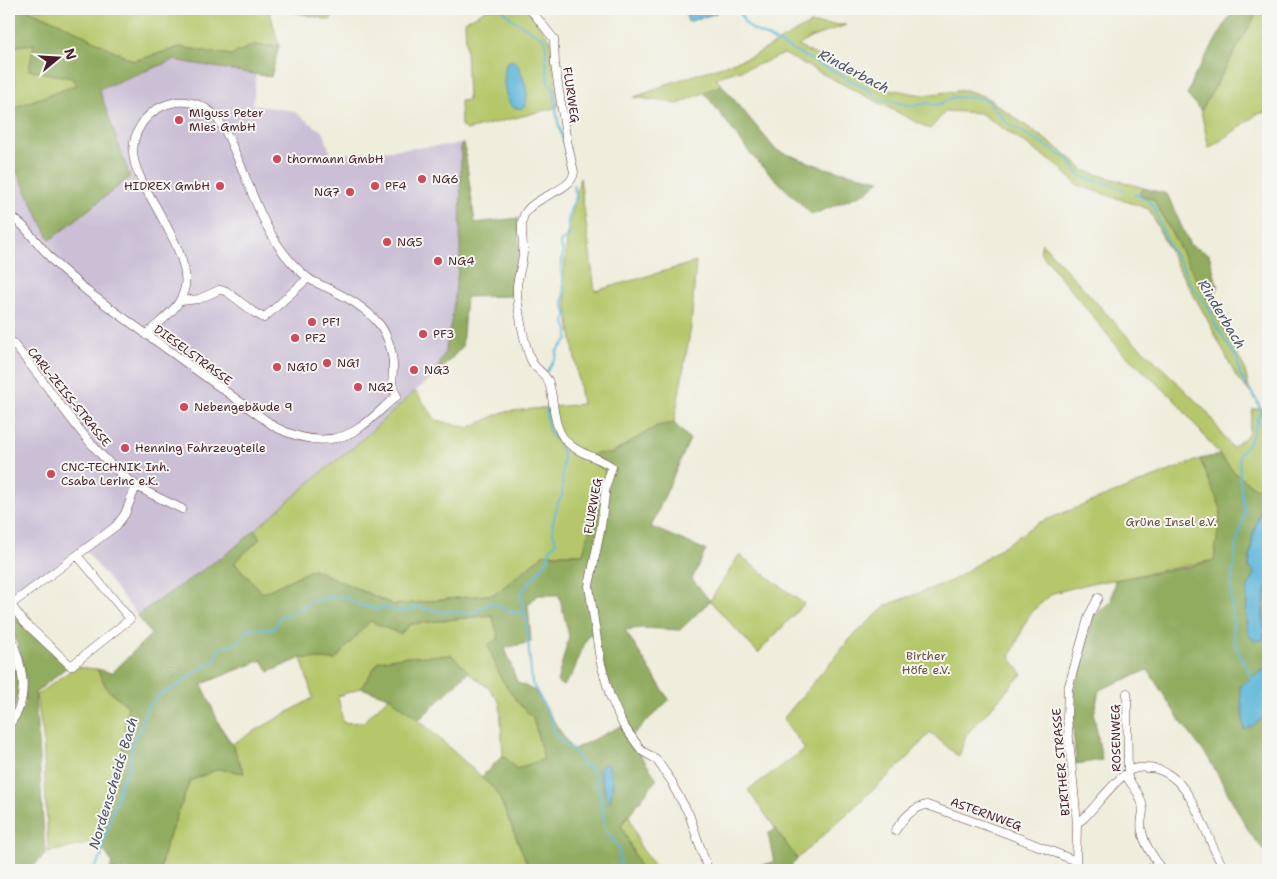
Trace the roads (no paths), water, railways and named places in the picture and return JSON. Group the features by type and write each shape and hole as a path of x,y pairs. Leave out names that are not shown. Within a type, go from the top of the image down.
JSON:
{"street":[{"name":"FLURWEG","path":"530,9 554,39 566,136 574,177 568,183 536,202 524,214 521,227 523,253 517,292 519,313 531,360 537,370 546,376 556,423 565,440 581,453 612,466 606,486 601,527 589,586 600,660 610,696 623,725 642,751 656,758 672,782 689,814 708,870"},
{"path":"146,335 181,301 186,285 184,264 178,249 134,163 134,140 139,127 147,115 158,108 177,102 199,106 210,112 220,121 263,221 281,251 308,278 264,318 226,291 219,290 199,299 181,301"},
{"name":"DIESELSTRASSE","path":"9,214 23,226 56,264 88,292 275,427 294,436 327,440 346,436 362,427 397,396 392,387 393,367 390,345 381,327 362,306 308,278"},
{"name":"CARL-ZEISS-STRASSE","path":"9,339 92,446 114,468 136,486 182,509"},
{"path":"77,555 130,619 71,666 24,622 10,606 77,555 116,526 125,514 136,486"},
{"name":"BIRTHER STRASSE","path":"1076,870 1077,823 1067,718 1068,689 1088,615 1098,598"},
{"path":"9,633 20,663 22,690 19,709 9,725"},
{"name":"ROSENWEG","path":"1126,693 1128,779 1141,800 1144,841 1160,867 1148,870"},
{"path":"1077,823 1128,772 1136,768 1152,768 1161,771 1176,781 1188,795 1199,812 1217,856 1225,870"},
{"name":"ASTERNWEG","path":"895,832 902,821 910,814 920,807 927,805 1006,833 1076,861"}],"water":[{"path":"684,9 715,9 717,13 688,22"},
{"path":"512,60 517,63 527,95 525,106 520,109 511,106 505,90 506,63"},
{"path":"1268,506 1268,534 1265,546 1268,550 1268,581 1263,609 1264,639 1257,641 1252,639 1247,629 1247,590 1254,573 1249,567 1253,534 1262,507"},
{"path":"1268,669 1268,714 1244,730 1240,686 1257,673"},
{"path":"604,764 607,764 612,777 610,801 607,800 599,769"}],"waterway":[{"path":"502,9 512,19 543,38 546,42 548,83 552,85 564,144"},
{"name":"Rinderbach","path":"738,9 745,23 752,29 871,91 873,95 880,99 913,106 928,103 933,105 940,104 954,97 980,98 988,101 1006,122 1069,160 1076,171 1083,177 1106,183 1125,191"},
{"path":"566,151 567,164"},
{"path":"547,371 556,357 557,351 568,339 563,301 563,277 561,273 563,250 560,244 561,241 569,238 568,218 577,198 573,185"},
{"name":"Rinderbach","path":"1134,194 1149,201 1154,207 1169,247 1180,262 1191,284 1210,310 1215,324 1237,359 1240,375 1261,410 1250,441 1239,455 1241,491 1245,512 1236,547 1231,586 1234,642 1252,679"},
{"path":"548,405 546,416 549,432 558,441 563,452 562,496 558,502 552,527 556,543 550,549 548,560 521,593 526,619 532,683 548,712 557,737 576,753 583,765 590,768 595,776 602,805 605,829 619,848 620,870"},
{"path":"1256,419 1260,423 1262,430 1268,432"},
{"name":"Nordenscheids Bach","path":"93,870 101,858 104,840 122,781 129,768 134,738 139,732 147,707 161,694 214,662 220,648 236,644 251,628 274,629 281,616 293,614 311,601 343,596 361,606 378,609 382,607 397,611 412,610 416,607 442,612 472,613 492,602 507,610 524,612"}],"place":[{"name":"Miguss Peter Mies GmbH","path":"179,120"},
{"name":"thormann GmbH","path":"277,159"},
{"name":"NG6","path":"422,179"},
{"name":"HIDREX GmbH","path":"220,186"},
{"name":"PF4","path":"375,186"},
{"name":"NG7","path":"350,192"},
{"name":"NG5","path":"387,242"},
{"name":"NG4","path":"438,261"},
{"name":"PF1","path":"312,322"},
{"name":"PF3","path":"423,334"},
{"name":"PF2","path":"295,338"},
{"name":"NG1","path":"327,363"},
{"name":"NG10","path":"277,367"},
{"name":"NG3","path":"414,370"},
{"name":"NG2","path":"358,387"},
{"name":"Nebengebäude 9","path":"184,407"},
{"name":"Henning Fahrzeugteile","path":"125,448"},
{"name":"CNC-TECHNIK Inh. Csaba Lerinc e.K.","path":"51,474"}],"park label":[{"name":"Grüne Insel e.V.","path":"1171,522"},
{"name":"Birther Höfe e.V.","path":"926,663"}]}
